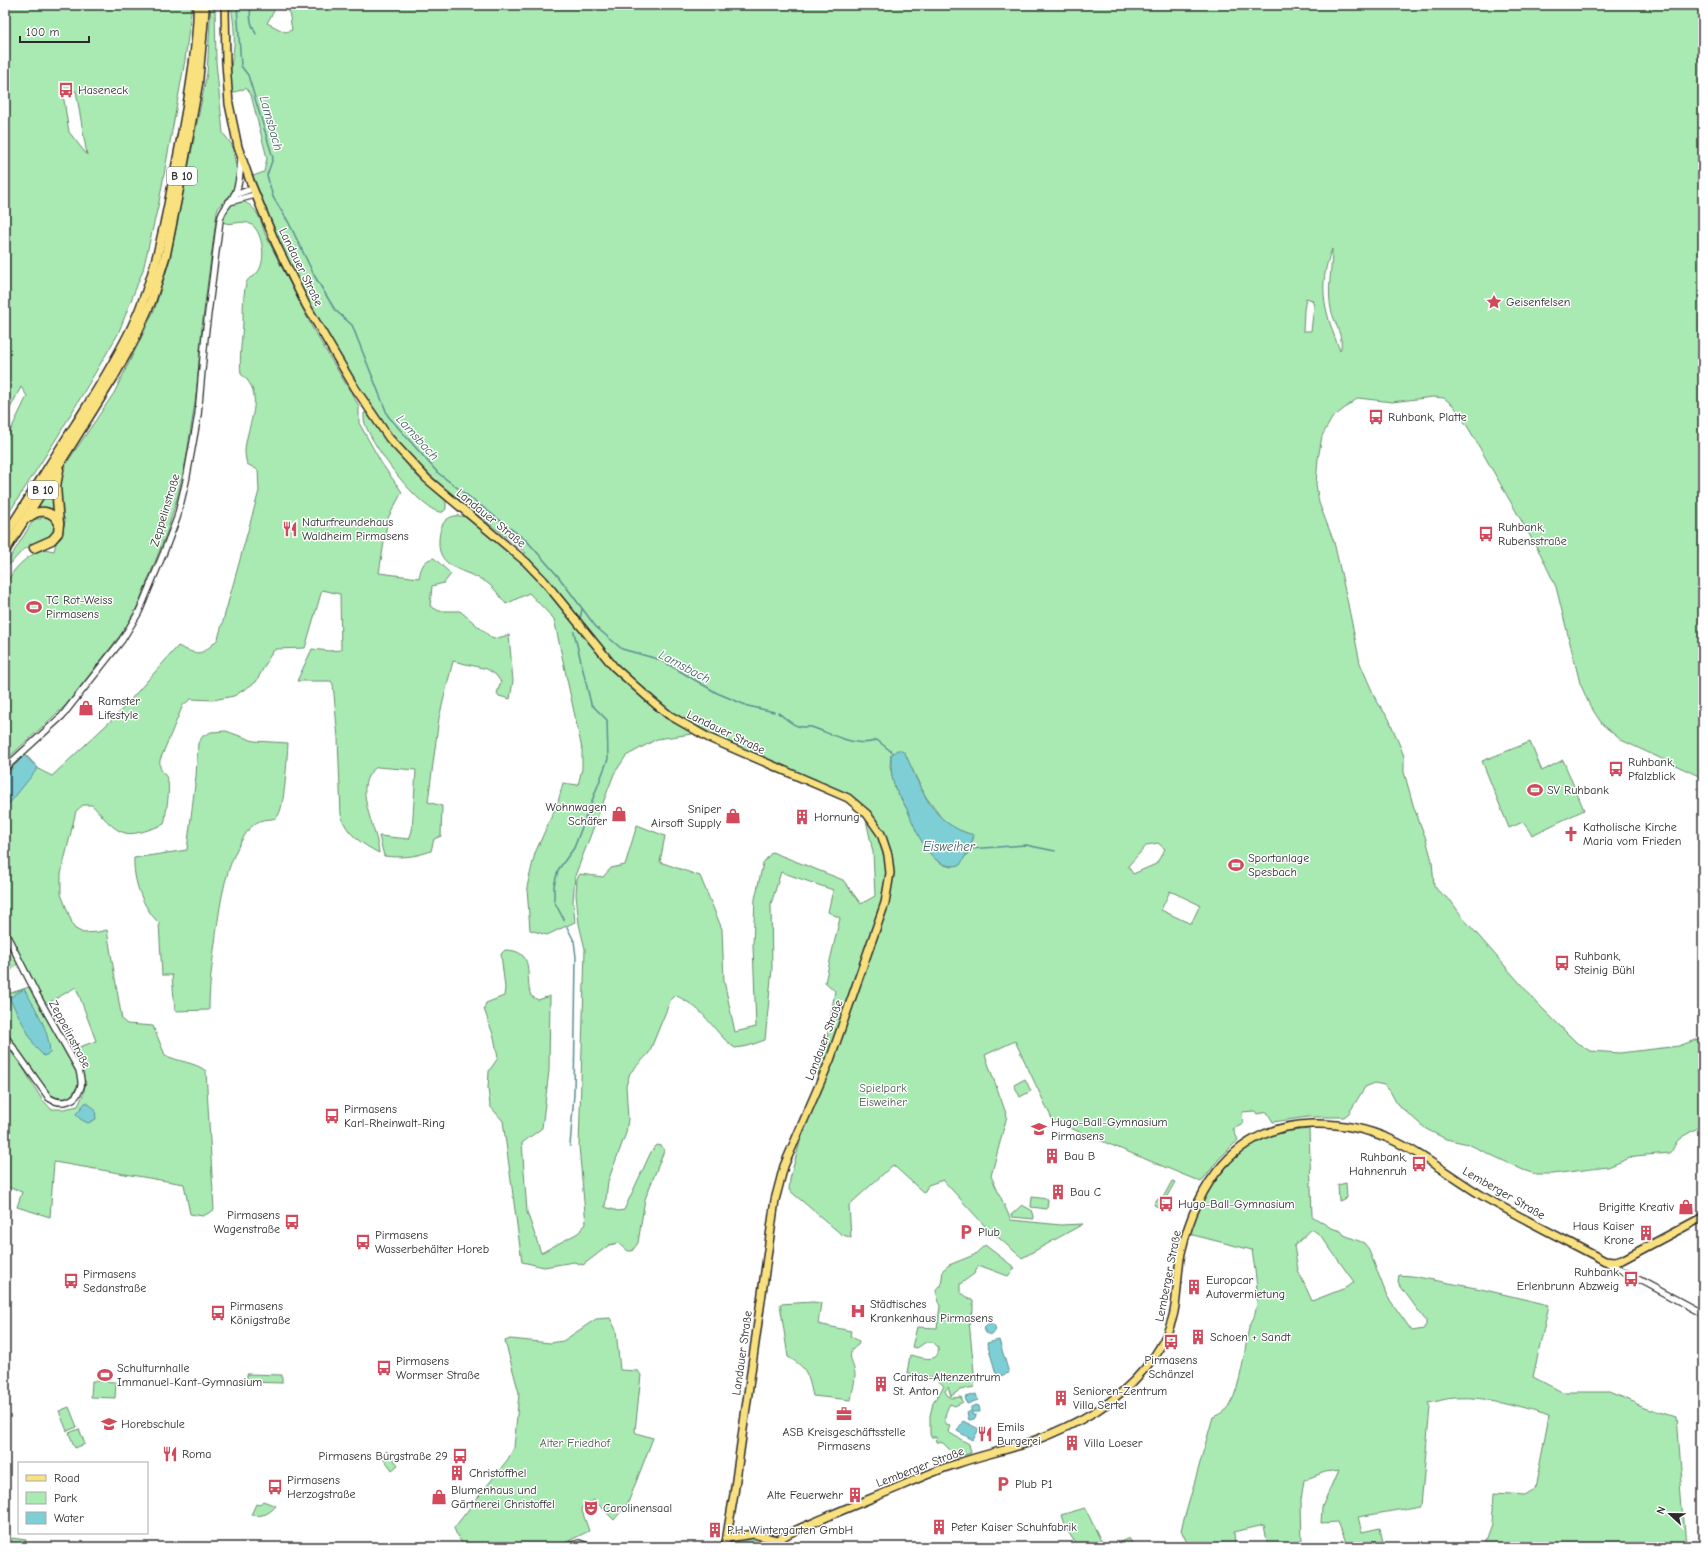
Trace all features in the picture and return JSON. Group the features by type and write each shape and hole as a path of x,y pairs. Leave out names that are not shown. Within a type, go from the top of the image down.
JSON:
{"highway":[{"name":"B 10","path":"5,536 111,368 133,325 149,286 159,252 167,214 191,86 196,43 198,5"},
{"name":"B 10","path":"5,551 124,360 146,314 158,282 174,217 198,84 205,5"},
{"path":"34,548 55,537 59,524 56,486 59,471 67,453"},
{"path":"20,527 32,514 41,511 53,514 59,524"},
{"path":"5,528 19,514"}],"main road":[{"name":"Landauer Straße","path":"225,5 226,63 229,104 234,134 241,158 254,192 294,281 331,349 376,420 401,453 440,491 526,562 545,582 614,667 648,699 670,715 709,738 848,798 872,820 881,834 885,844 890,873 885,903 830,1060 784,1166 775,1200 730,1523 725,1547"},
{"name":"Lemberger Straße","path":"769,1547 776,1540 942,1468 1019,1446 1053,1433 1088,1415 1119,1394 1149,1363 1166,1336 1174,1312 1180,1259 1186,1233 1194,1212 1207,1186 1218,1170 1236,1151 1254,1138 1268,1132 1295,1126 1332,1124 1359,1128 1387,1138 1410,1149 1488,1199 1605,1261 1619,1261 1703,1217"},
{"path":"730,1523 735,1530 747,1535"},
{"path":"727,1538 754,1534 766,1536 776,1540"},
{"path":"766,1536 769,1547"}],"street":[{"path":"234,195 238,185 241,158"},
{"path":"234,195 254,192"},
{"path":"227,204 254,192"},
{"name":"Zeppelinstraße","path":"5,768 62,716 122,640 139,612 164,552 176,518 186,481 198,415 211,287 220,220 227,204 234,195"},
{"name":"Zeppelinstraße","path":"5,932 37,995 79,1070 81,1086 76,1095 71,1100 62,1103 49,1098 5,1036"},
{"path":"1605,1261 1703,1314"},
{"path":"1619,1261 1624,1271"},
{"path":"564,1547 579,1543 590,1547"}],"green space":[{"path":"5,5 191,5 185,60 159,202 143,270 118,334 58,436 5,519 5,442 27,396 21,387 5,418","holes":["76,91 87,155 69,132 63,94"]},
{"path":"211,5 215,5 216,62 223,133 232,145 237,172 233,192 219,206 217,212 202,326 196,396 186,460 178,495 167,532 137,607 125,629 66,705 5,761 5,586 16,568 21,563 31,555 44,549 54,551 56,543 62,537 65,520 62,514 60,480 66,464 114,393 155,308 170,259 207,73"},
{"name":"Spielpark Eisweiher","path":"231,5 272,5 274,11 267,23 285,32 292,30 289,11 286,5 1703,5 1703,778 1621,740 1602,724 1589,704 1580,683 1556,587 1541,555 1469,429 1454,406 1444,398 1433,397 1392,402 1358,398 1332,418 1322,436 1316,484 1319,503 1334,542 1360,663 1376,700 1389,719 1404,756 1404,772 1414,808 1426,839 1432,861 1434,885 1438,891 1451,901 1463,918 1539,1005 1577,1043 1590,1051 1620,1053 1679,1046 1703,1037 1703,1125 1678,1140 1669,1153 1635,1156 1608,1167 1552,1174 1535,1174 1523,1170 1468,1144 1446,1139 1426,1129 1397,1104 1390,1091 1384,1085 1375,1083 1365,1087 1349,1113 1344,1117 1308,1117 1273,1122 1267,1112 1257,1114 1255,1111 1242,1112 1243,1124 1233,1129 1238,1140 1219,1159 1201,1182 1053,1121 1015,1041 985,1055 1007,1116 991,1176 1011,1220 1061,1225 1083,1224 1022,1258 985,1226 943,1180 928,1185 924,1193 893,1165 849,1205 851,1238 841,1234 789,1190 790,1179 826,1044 835,991 825,982 840,918 828,912 833,890 781,872 771,904 772,969 765,1040 748,1046 735,1048 723,1038 703,1014 688,1002 675,995 671,999 649,1053 630,1073 626,1086 628,1119 626,1133 608,1181 605,1207 618,1211 624,1210 651,1152 657,1145 662,1146 664,1151 645,1199 638,1243 632,1251 628,1251 619,1243 609,1245 583,1265 574,1262 544,1267 522,1262 503,1121 490,1106 488,1088 489,1071 498,1058 494,1037 484,1009 486,1003 504,996 505,988 501,954 505,950 515,951 522,955 527,966 531,996 538,1000 550,996 549,1071 542,1128 522,1143 527,1212 541,1253 578,1233 586,1224 579,1146 585,949 579,924 576,895 577,879 580,874 603,877 611,868 625,865 637,825 665,836 660,862 700,876 722,929 724,981 735,1032 756,1027 753,945 755,899 763,863 772,852 843,880 861,904 875,896 873,852 866,820 845,793 748,752 691,723 692,734 657,739 626,756 614,774 575,876 573,901 575,922 547,935 530,930 527,887 535,853 558,802 563,783 578,785 582,769 582,749 554,619 529,593 506,604 490,585 483,580 457,569 444,559 440,551 439,541 441,528 447,519 457,516 465,517 516,556 526,553 446,489 402,446 365,398 319,321 273,226 253,176 264,172 267,158 251,95 246,88 233,93 231,70 234,46 234,26","holes":["1332,249 1330,302 1332,314 1340,336 1340,351 1327,313 1325,301 1324,289 1327,263","1306,298 1312,300 1314,306 1311,331 1303,331","891,755 907,759 926,797 943,820 954,828 974,836 967,855 952,867 944,865 935,859 895,788 890,766","1158,843 1165,849 1156,864 1133,874 1128,866 1147,845","1170,891 1200,905 1191,924 1161,910"]},
{"path":"239,201 250,205 257,213 265,234 313,329 359,406 359,423 382,464 402,492 388,518 379,573 419,578 425,563 434,558 451,574 444,583 432,586 430,606 439,611 460,611 493,639 509,635 513,681 510,699 499,696 497,693 501,682 496,675 487,669 453,661 439,718 428,802 442,806 441,836 434,839 431,851 419,855 396,857 384,856 379,836 409,839 412,831 416,770 377,767 369,775 365,784 367,807 379,853 373,850 351,833 343,822 341,815 338,738 333,684 331,681 297,681 312,649 329,651 341,650 340,594 322,590 305,648 276,649 272,652 256,682 234,696 213,700 191,699 183,705 160,760 161,770 166,776 168,782 168,801 164,824 155,828 129,834 116,829 92,805 83,805 76,811 61,874 61,894 74,928 83,933 107,930 122,1020 127,1024 153,1026 165,1055 197,1066 206,1071 214,1210 203,1216 190,1214 184,1184 54,1162 50,1217 17,1207 22,1192 5,1186 5,1044 22,1066 41,1098 51,1109 64,1109 78,1106 86,1083 71,1050 96,1041 76,987 45,1005 5,926 5,774 25,754 40,770 52,776 117,715 178,646 191,652 200,653 208,649 218,639 259,491 258,470 247,464 245,456 246,441 254,411 254,401 253,391 249,382 241,374 240,361 245,288 248,280 257,273 260,268 263,255 259,234 252,225 245,222 230,224 223,222 228,208 235,202"},
{"path":"364,413 366,413 414,473 446,501 446,509 443,512 434,510 422,502 397,474 374,443 367,429"},
{"path":"53,482 56,514 44,508 38,508"},
{"path":"42,514 51,517 54,521 53,532 48,537 23,550 5,569 5,566 34,519 41,519"},
{"path":"226,731 254,741 288,743 282,804 277,817 274,819 263,820 254,824 247,832 237,849 228,871 220,907 211,976 209,1010 175,1011 172,975 162,975 159,923 153,917 143,901 135,875 134,858 187,850 196,776 198,743 203,736 211,732"},
{"name":"SV Ruhbank","path":"1530,742 1542,771 1563,760 1584,810 1532,835 1523,822 1509,828 1482,761"},
{"path":"5,937 18,963 5,977"},
{"path":"29,987 77,1073 78,1085 68,1098 57,1098 47,1093 35,1072 5,1031 5,995"},
{"path":"1025,1079 1031,1091 1020,1097 1014,1085"},
{"path":"1309,1129 1312,1216 1331,1228 1341,1231 1344,1235 1364,1243 1368,1248 1387,1296 1412,1331 1424,1329 1426,1321 1398,1282 1399,1275 1412,1276 1481,1289 1549,1305 1533,1377 1562,1392 1609,1392 1642,1406 1676,1417 1686,1547 1484,1547 1492,1525 1494,1493 1525,1495 1535,1489 1549,1415 1503,1402 1452,1398 1428,1403 1430,1407 1421,1506 1358,1517 1362,1532 1380,1528 1384,1547 1348,1547 1338,1522 1321,1523 1322,1507 1338,1470 1325,1472 1304,1480 1301,1500 1302,1547 1268,1547 1264,1525 1234,1532 1235,1547 1189,1547 1181,1530 1213,1417 1225,1410 1230,1404 1237,1387 1249,1327 1256,1310 1257,1290 1252,1250 1189,1234 1208,1188 1241,1151 1259,1140 1282,1132","holes":["1312,1229 1321,1236 1354,1282 1348,1287 1312,1301 1298,1270 1294,1246"]},
{"path":"1172,1181 1175,1182 1162,1205 1158,1207 1154,1205 1157,1199 1161,1201"},
{"path":"1346,1183 1347,1198 1339,1201 1338,1185"},
{"path":"1032,1197 1048,1199 1047,1209 1031,1207"},
{"path":"1022,1205 1031,1210 1034,1219 1012,1217 1011,1215"},
{"path":"985,1245 1015,1268 1008,1276 981,1266 978,1267 974,1274 960,1284 960,1292 973,1301 973,1311 969,1321 975,1382 974,1387 960,1390 951,1396 948,1387 945,1391 947,1395 952,1398 961,1397 963,1402 955,1406 950,1404 945,1416 946,1424 950,1425 948,1432 969,1444 971,1453 958,1457 943,1443 937,1442 936,1437 931,1437 930,1434 930,1416 933,1403 944,1386 935,1378 907,1373 910,1355 933,1358 938,1353 938,1347 933,1342 926,1342 917,1348 912,1347 917,1327 937,1328 940,1306 936,1291 938,1287 941,1286 943,1270 949,1265 974,1255"},
{"path":"821,1303 818,1324 851,1331 850,1336 859,1341 858,1345 854,1348 850,1355 855,1371 855,1381 851,1400 813,1396 806,1373 800,1365 788,1357 780,1304"},
{"name":"Alter Friedhof","path":"610,1318 616,1330 620,1370 638,1371 641,1375 635,1431 636,1433 653,1438 628,1503 614,1520 594,1500 581,1508 589,1531 556,1547 464,1547 454,1528 508,1459 514,1448 519,1393 505,1341 510,1339 550,1343 563,1341 596,1319"},
{"path":"247,1374 282,1375 282,1383 247,1382"},
{"path":"92,1381 116,1382 115,1398 91,1397"},
{"path":"69,1407 77,1427 67,1431 59,1411"},
{"path":"79,1429 85,1444 75,1448 69,1433"},
{"path":"387,1451 398,1465 392,1470 381,1455"},
{"path":"263,1501 276,1506 265,1514 259,1516 251,1515 256,1504 259,1505"},
{"path":"1085,1508 1104,1547 1078,1547 1065,1527 1061,1515"},
{"path":"12,1538 26,1540 25,1547 11,1547"},
{"path":"747,1538 759,1540 763,1543 762,1547 747,1544 739,1547 729,1547 731,1542"},
{"path":"1129,1538 1134,1547 1110,1547"}],"water":[{"name":"Eisweiher","path":"897,750 905,753 924,794 937,813 945,821 956,828 974,835 969,850 960,865 949,866 940,862 932,856 919,837 894,784 891,755"},
{"path":"24,755 38,768 5,809 5,777"},
{"path":"24,989 41,1020 47,1036 50,1053 44,1056 36,1048 9,998"},
{"path":"86,1102 95,1109 96,1119 88,1123 80,1119 76,1114"},
{"path":"988,1324 992,1324 994,1325 994,1333 988,1334 985,1331 985,1327"},
{"path":"999,1340 1009,1373 997,1377 987,1343"},
{"path":"976,1394 978,1400 967,1404 965,1397"},
{"path":"976,1405 979,1406 980,1412 972,1412 972,1415 976,1416 974,1419 969,1420 967,1413 971,1411 971,1407"},
{"path":"963,1421 979,1429 973,1440 957,1431"}],"waterway":[{"name":"Lamsbach","path":"237,5 241,66 248,75 273,158 267,175 273,197 289,223 314,275 335,310 352,325 388,416 438,473 527,541 558,576 596,627 622,649 661,660 717,693 748,706 774,712"},
{"path":"251,6 251,21 256,34"},
{"path":"580,619 582,609"},
{"path":"564,920 554,901 554,886 558,870 574,848 608,759 607,720 591,704 574,632"},
{"name":"Lamsbach","path":"778,713 795,725 801,727 811,727 844,739 861,743 877,740 893,753"},
{"name":"Lamsbach","path":"968,849 1026,845 1055,851"},
{"path":"567,927 574,941 576,957 574,1094 570,1146"}],"place":[{"name":"Haseneck","path":"66,90"},
{"name":"Geisenfelsen","path":"1494,302"},
{"name":"Ruhbank, Platte","path":"1376,417"},
{"name":"Naturfreundehaus Waldheim Pirmasens","path":"290,529"},
{"name":"Ruhbank, Rubensstraße","path":"1486,534"},
{"name":"TC Rot-Weiss Pirmasens","path":"34,607"},
{"name":"Ramster Lifestyle","path":"86,708"},
{"name":"Ruhbank, Pfalzblick","path":"1616,769"},
{"name":"SV Ruhbank","path":"1535,790"},
{"name":"Wohnwagen Schäfer","path":"619,814"},
{"name":"Sniper Airsoft Supply","path":"733,816"},
{"name":"Hornung","path":"802,817"},
{"name":"Katholische Kirche Maria vom Frieden","path":"1571,834"},
{"name":"Sportanlage Spesbach","path":"1236,865"},
{"name":"Ruhbank, Steinig Bühl","path":"1562,963"},
{"name":"Pirmasens Karl-Rheinwalt-Ring","path":"332,1116"},
{"name":"Hugo-Ball-Gymnasium Pirmasens","path":"1039,1129"},
{"name":"Bau B","path":"1052,1156"},
{"name":"Ruhbank, Hahnenruh","path":"1419,1164"},
{"name":"Bau C","path":"1058,1192"},
{"name":"Hugo-Ball-Gymnasium","path":"1166,1204"},
{"name":"Brigitte Kreativ","path":"1686,1207"},
{"name":"Pirmasens Wagenstraße","path":"292,1222"},
{"name":"Plub","path":"966,1232"},
{"name":"Haus Kaiser Krone","path":"1646,1233"},
{"name":"Pirmasens Wasserbehälter Horeb","path":"363,1242"},
{"name":"Ruhbank Erlenbrunn Abzweig","path":"1631,1279"},
{"name":"Pirmasens Sedanstraße","path":"71,1281"},
{"name":"Europcar Autovermietung","path":"1194,1287"},
{"name":"Städtisches Krankenhaus Pirmasens","path":"858,1311"},
{"name":"Pirmasens Königstraße","path":"218,1313"},
{"name":"Schoen + Sandt","path":"1198,1337"},
{"name":"Pirmasens Schänzel","path":"1171,1342"},
{"name":"Pirmasens Wormser Straße","path":"384,1368"},
{"name":"Schulturnhalle Immanuel-Kant-Gymnasium","path":"105,1375"},
{"name":"Caritas-Altenzentrum St. Anton","path":"881,1384"},
{"name":"Senioren-Zentrum Villa Sertel","path":"1061,1398"},
{"name":"ASB Kreisgeschäftsstelle Pirmasens","path":"844,1414"},
{"name":"Horebschule","path":"109,1424"},
{"name":"Emils Burgerei","path":"985,1434"},
{"name":"Villa Loeser","path":"1072,1443"},
{"name":"Roma","path":"170,1454"},
{"name":"Pirmasens Burgstraße 29","path":"460,1456"},
{"name":"Christoffhel","path":"457,1473"},
{"name":"Plub P1","path":"1003,1484"},
{"name":"Pirmasens Herzogstraße","path":"275,1487"},
{"name":"Alte Feuerwehr","path":"855,1495"},
{"name":"Blumenhaus und Gärtnerei Christoffel","path":"439,1497"},
{"name":"Carolinensaal","path":"591,1508"},
{"name":"Peter Kaiser Schuhfabrik","path":"939,1527"},
{"name":"P.H. Wintergarten GmbH","path":"715,1530"}]}
